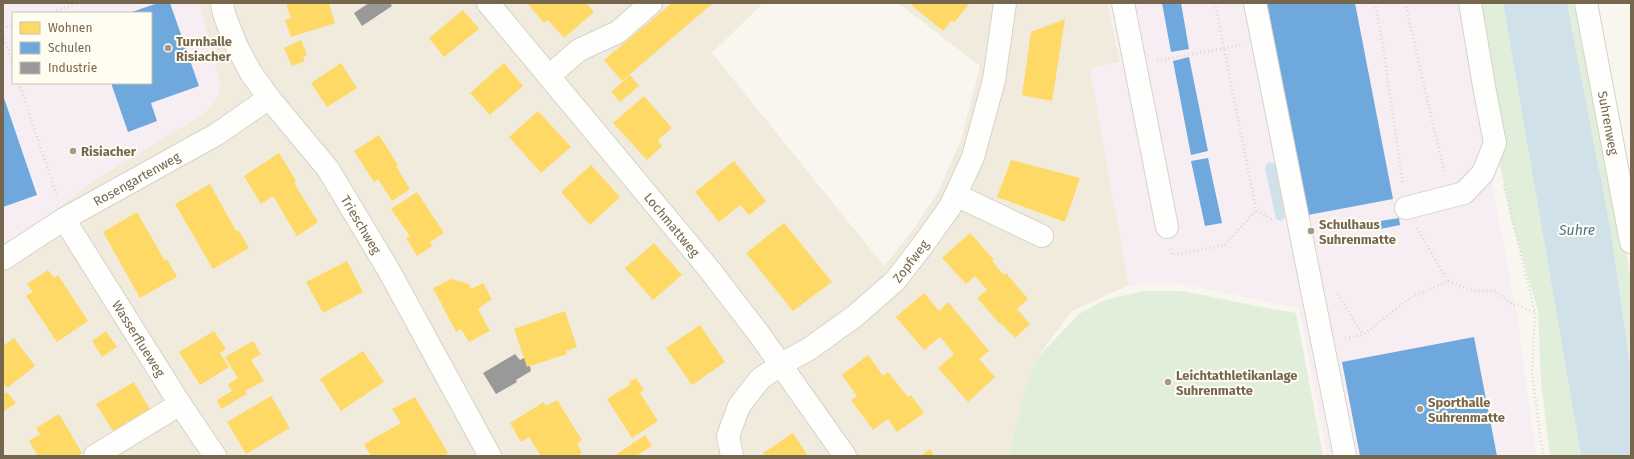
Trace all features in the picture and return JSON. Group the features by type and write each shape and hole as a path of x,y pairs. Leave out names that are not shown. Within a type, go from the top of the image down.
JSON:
{"street":[{"name":"Trieschweg","path":"222,3 224,14 237,47 251,73 269,98 328,169 388,270 490,456"},
{"name":"Lochmattweg","path":"488,3 709,269 759,334 780,365"},
{"path":"549,76 579,50 618,32 651,3"},
{"name":"Zopfweg","path":"780,365 809,349 855,316 895,281 922,246 956,196 973,157 994,80 1005,3"},
{"path":"1123,3 1167,227"},
{"path":"1255,3 1345,456"},
{"path":"1406,208 1464,193 1483,173 1495,143 1470,3"},
{"name":"Suhrenweg","path":"1586,3 1631,242"},
{"name":"Rosengartenweg","path":"3,259 64,219 217,134 269,98"},
{"path":"956,196 1042,236"},
{"name":"Wasserflueweg","path":"64,219 180,404 215,456"},
{"path":"732,456 728,436 739,406 760,379 780,365 845,456"},
{"path":"95,456 180,404"}],"path":[{"path":"52,12 79,3"},
{"path":"1375,3 1383,47 1406,208 1448,281 1474,291 1495,291 1509,302 1535,312"},
{"path":"1405,3 1450,197"},
{"path":"3,35 12,62"},
{"path":"1136,65 1262,41"},
{"path":"19,84 64,219"},
{"path":"1503,180 1535,312 1532,373 1543,456"},
{"path":"1167,227 1172,255 1225,245 1256,210"},
{"path":"1340,340 1363,335 1410,298 1448,281"}],"shaded area":[{"path":"3,3 763,3 712,53 884,266 915,227 939,190 961,140 980,66 898,3 1108,3 1120,62 1090,69 1129,285 1072,311 1036,359 1020,405 1009,456 3,456"},
{"name":"Risiacher","path":"3,3 199,3 220,82 219,94 211,107 200,116 87,185 52,214 3,245"},
{"name":"Schulhaus Suhrenmatte","path":"1109,3 1458,3 1517,315 1536,456 1327,456 1299,308 1182,284 1129,285 1090,69 1121,63"}],"green space":[{"path":"1470,3 1503,3 1581,456 1550,456 1541,382 1538,311 1511,218 1485,92"},
{"path":"1567,3 1580,3 1626,251 1631,280 1631,372 1610,226"},
{"name":"Leichtathletikanlage Suhrenmatte","path":"1143,291 1183,291 1296,313 1323,456 1009,456 1020,405 1036,359 1079,314 1105,300"}],"water":[{"name":"Suhre","path":"1503,3 1567,3 1610,226 1631,372 1631,456 1581,456"},
{"path":"1269,162 1275,164 1276,167 1285,217 1281,221 1276,219 1265,168"}],"building: Wohnen":[{"path":"286,3 329,3 335,23 291,37 285,20 291,18"},
{"path":"527,3 586,3 594,12 564,38 548,20 544,23"},
{"path":"672,3 713,3 622,81 604,60"},
{"path":"909,3 970,3 954,23 952,20 943,31"},
{"path":"463,10 479,29 444,57 429,38"},
{"path":"1065,19 1052,101 1022,95 1031,32"},
{"path":"301,40 307,55 303,57 305,61 292,66 284,48"},
{"path":"341,63 357,88 327,107 311,83"},
{"path":"504,63 523,86 490,115 470,93"},
{"path":"630,75 639,86 620,102 611,92"},
{"path":"644,96 672,128 658,140 662,146 647,160 613,123"},
{"path":"538,111 571,147 541,173 509,137"},
{"path":"379,135 398,165 396,166 410,189 392,201 378,179 374,182 354,151"},
{"path":"279,153 296,181 294,183 318,222 297,236 273,196 261,204 244,176"},
{"path":"1011,160 1080,178 1065,222 997,197"},
{"path":"734,161 766,201 749,215 740,205 719,222 695,192"},
{"path":"591,165 620,197 590,225 561,192"},
{"path":"210,184 236,231 239,231 249,248 213,269 175,204"},
{"path":"417,192 444,233 430,242 432,246 417,256 406,238 410,236 391,209"},
{"path":"137,212 165,261 167,259 177,277 140,298 103,232"},
{"path":"784,223 832,282 793,311 746,253"},
{"path":"970,233 994,260 992,261 1004,275 1006,273 1028,299 1017,309 1030,324 1015,338 1001,323 1000,324 977,298 987,290 975,276 966,284 942,258"},
{"path":"654,243 682,275 653,300 625,268"},
{"path":"347,261 363,292 323,313 306,282"},
{"path":"48,270 54,278 58,275 88,321 57,342 26,296 33,292 27,284"},
{"path":"451,279 469,284 471,289 483,283 492,299 478,309 490,331 469,342 461,329 456,332 433,288"},
{"path":"924,293 939,311 948,302 989,351 979,359 995,377 968,402 938,368 954,354 940,337 924,350 896,317"},
{"path":"565,311 577,347 566,351 567,354 527,367 514,329"},
{"path":"700,325 725,362 692,385 666,348"},
{"path":"106,331 117,347 102,357 92,341"},
{"path":"214,331 226,349 220,353 229,367 200,385 179,352"},
{"path":"14,338 35,366 7,388 3,383 3,346"},
{"path":"253,341 261,354 251,360 264,381 245,391 247,394 221,409 217,400 232,391 228,384 238,378 225,357"},
{"path":"363,351 384,382 341,411 320,379"},
{"path":"868,355 883,376 888,372 908,397 911,395 924,413 897,432 888,419 873,430 851,400 857,396 842,375"},
{"path":"636,378 644,390 640,393 658,421 632,438 607,399 631,384 629,382"},
{"path":"134,382 150,409 113,431 96,404"},
{"path":"7,392 16,403 3,412 3,395"},
{"path":"271,396 290,428 246,454 227,422"},
{"path":"415,397 448,453 443,456 371,456 364,444 401,423 392,409"},
{"path":"557,400 582,440 577,444 582,453 577,456 541,456 529,437 521,442 510,423 544,402 546,406"},
{"path":"59,414 82,453 77,456 38,456 29,441 40,434 36,428"},
{"path":"793,433 808,456 765,456 763,453"},
{"path":"645,435 652,446 636,456 618,456 617,454"},
{"path":"930,449 934,456 920,456"}],"building: Schulen":[{"name":"Turnhalle Risiacher","path":"158,3 170,3 199,86 151,103 157,121 128,132 111,84 152,84 152,12 132,12"},
{"path":"1162,3 1181,3 1189,49 1171,52"},
{"name":"Schulhaus Suhrenmatte","path":"1267,3 1355,3 1393,199 1308,215"},
{"path":"1189,57 1208,151 1191,155 1173,61"},
{"path":"3,95 37,195 3,207"},
{"path":"1208,158 1222,223 1205,226 1191,161"},
{"path":"1399,218 1400,225 1370,231 1368,223"},
{"name":"Sporthalle Suhrenmatte","path":"1474,337 1497,456 1360,456 1342,362"}],"building: Industrie":[{"path":"369,3 390,3 392,6 362,26 354,13"},
{"path":"515,354 520,360 524,358 527,367 530,366 531,371 516,380 517,382 496,394 483,373"}],"place":[{"name":"Turnhalle Risiacher","path":"168,48"},
{"name":"Risiacher","path":"73,151"},
{"name":"Schulhaus Suhrenmatte","path":"1311,231"},
{"name":"Leichtathletikanlage Suhrenmatte","path":"1168,382"},
{"name":"Sporthalle Suhrenmatte","path":"1420,409"}]}
